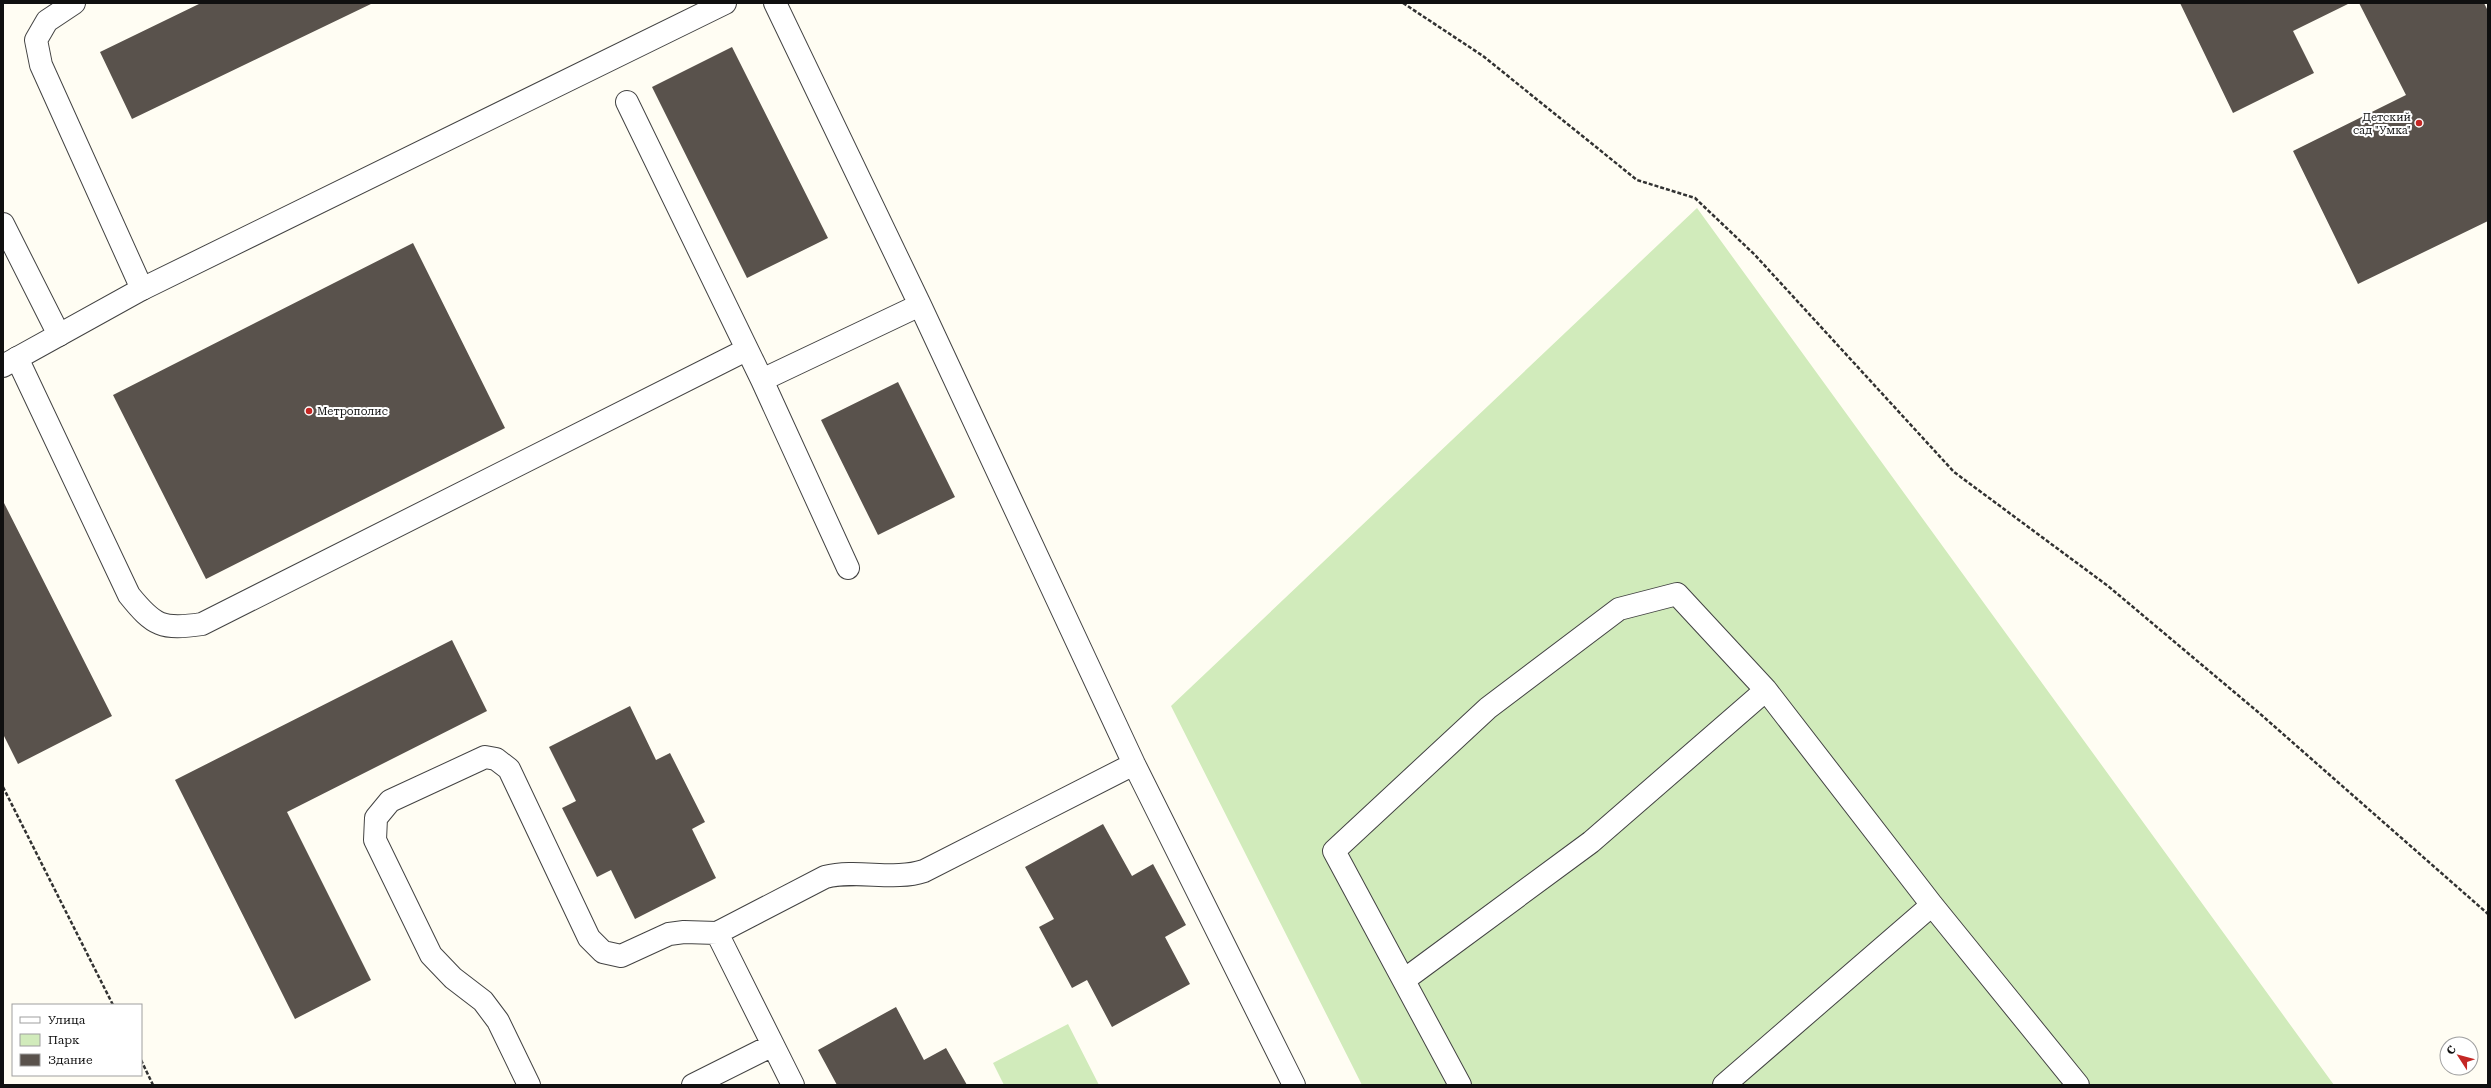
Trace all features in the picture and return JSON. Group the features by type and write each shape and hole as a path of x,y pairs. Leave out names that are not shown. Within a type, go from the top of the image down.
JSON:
{"street":[{"path":"74,3 47,21 36,40 41,65 142,289"},
{"path":"725,3 142,289 10,362 129,595 148,618 175,628 202,624 746,350"},
{"path":"775,3 920,305 1134,764 1294,1085"},
{"path":"627,102 746,350 762,380 848,568"},
{"path":"3,224 59,335"},
{"path":"762,380 920,305"},
{"path":"1460,1085 1334,851 1488,708 1620,609 1677,594 1766,690 1932,905 2078,1085"},
{"path":"1404,980 1591,842 1766,690"},
{"path":"529,1085 498,1021 487,1006 453,978 431,955 428,949 375,840 376,818 390,802 485,757 496,759 510,768 589,938 603,952 621,956 669,934 684,932 717,933 825,877 844,872 913,874 924,871 1134,764"},
{"path":"1724,1085 1932,905"},
{"path":"717,933 793,1085"},
{"path":"693,1085 773,1045"}],"path":[{"path":"1403,3 1483,56 1637,180 1695,198 1755,255 1954,472 2108,586 2258,712 2488,914"},
{"path":"3,786 112,1004"},
{"path":"142,1062 153,1085"}],"green space":[{"path":"1697,208 2334,1085 1362,1085 1171,706"},
{"path":"1068,1024 1099,1085 1004,1085 993,1063"}],"building":[{"path":"201,3 373,3 132,119 100,52"},
{"path":"2180,3 2350,3 2293,31 2314,73 2233,113"},
{"name":"Детский сад \"Умка\"","path":"2359,3 2484,3 2488,11 2488,221 2358,284 2293,151 2406,95"},
{"path":"732,47 828,238 747,278 652,87"},
{"name":"Метрополис","path":"413,243 505,428 206,579 113,395"},
{"path":"898,382 955,497 878,535 821,420"},
{"path":"3,501 112,716 18,764 3,734"},
{"path":"452,640 487,711 287,812 371,980 295,1019 175,780"},
{"path":"630,706 656,760 670,753 705,822 692,829 716,878 635,919 611,870 597,877 562,808 576,801 549,747"},
{"path":"1103,824 1132,876 1153,864 1186,925 1165,937 1190,984 1112,1027 1087,980 1072,988 1039,927 1054,919 1025,867"},
{"path":"896,1007 924,1060 946,1048 967,1085 837,1085 818,1050"}],"place":[{"name":"Детский сад \"Умка\"","path":"2419,123"},
{"name":"Метрополис","path":"309,411"}]}
